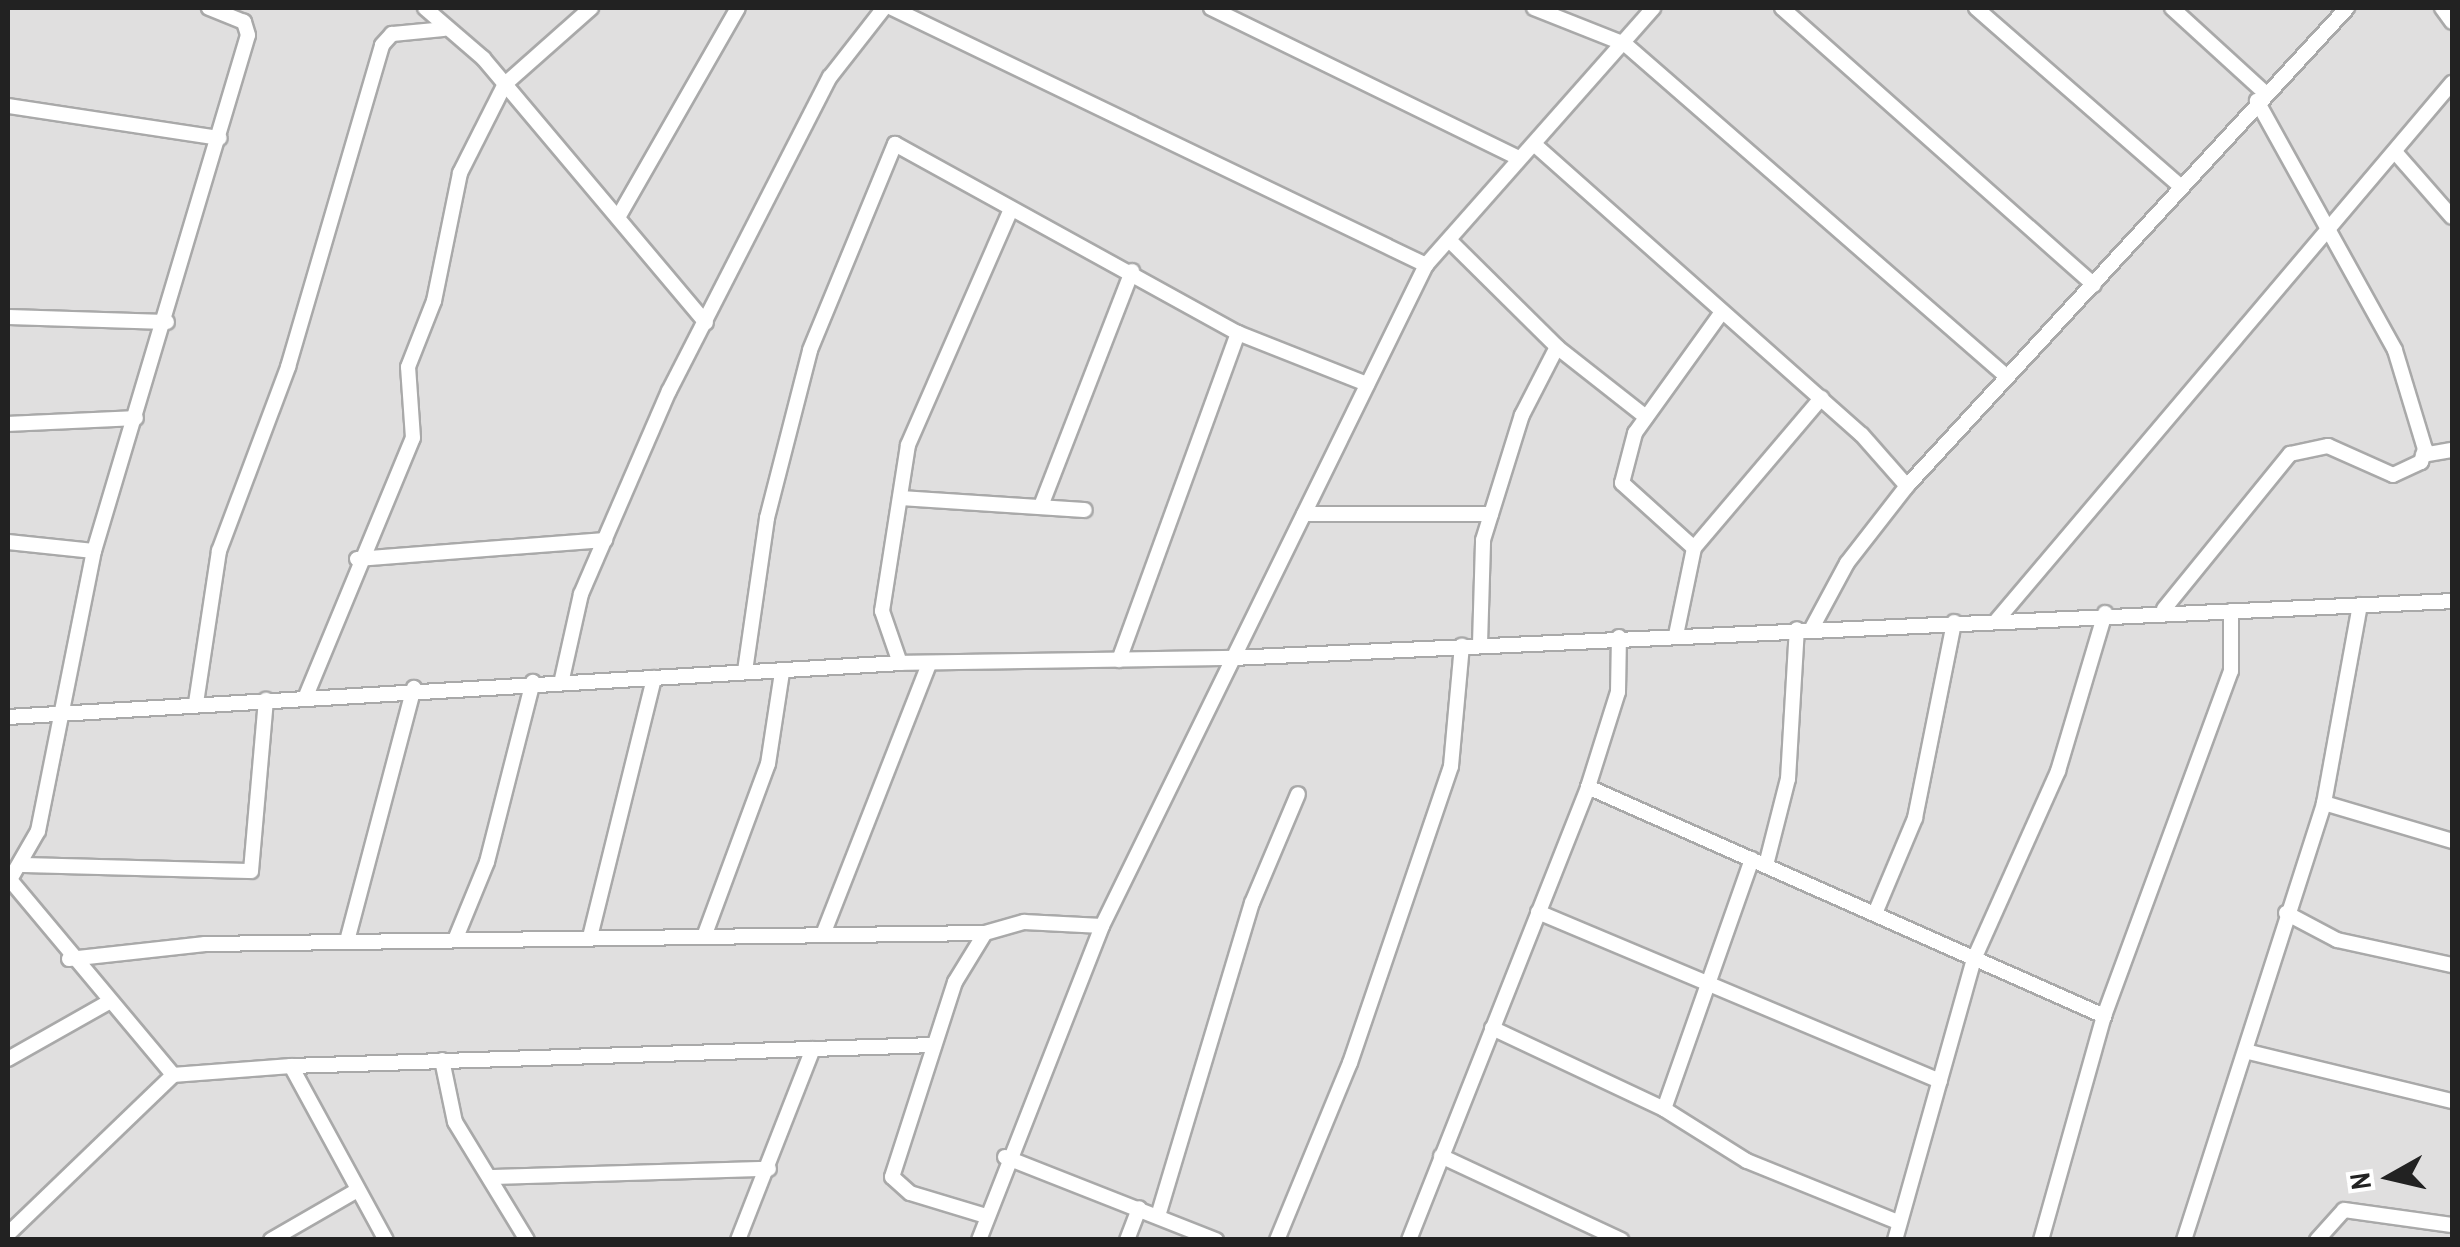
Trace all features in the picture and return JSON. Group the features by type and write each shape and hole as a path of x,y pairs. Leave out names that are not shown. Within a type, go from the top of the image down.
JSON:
{"street":[{"path":"174,1074 69,959 9,882 38,831 94,551 167,322 248,35 244,22 209,8"},
{"path":"425,8 505,84 620,214 706,323"},
{"path":"306,696 357,559 413,438 408,367 434,301 460,172 505,84 591,8"},
{"path":"620,214 738,8"},
{"path":"562,680 581,594 706,323 830,77 884,8"},
{"path":"892,8 1426,265"},
{"path":"1210,8 1519,158"},
{"path":"1534,8 1625,44 2006,376"},
{"path":"979,1240 1005,1157 1102,926 1426,265 1625,44 1652,8"},
{"path":"1782,8 2094,285"},
{"path":"1976,8 2181,187"},
{"path":"2172,8 2260,96 2323,231 2395,350 2426,434 2423,455"},
{"path":"1664,1109 1708,982 1759,862 1788,779 1804,629 1847,563 1907,486 2094,285 2260,96 2347,8"},
{"path":"2442,8 2452,22"},
{"path":"196,703 220,551 288,367 382,45 392,34 444,30"},
{"path":"1997,620 2452,83"},
{"path":"8,106 220,138"},
{"path":"1534,144 1821,398 1907,486"},
{"path":"745,671 767,518 810,350 892,145 968,180 1010,212 1132,272 1238,334 1366,384"},
{"path":"2395,152 2452,217"},
{"path":"900,663 882,611 908,446 1010,212"},
{"path":"1448,240 1557,347 1646,417"},
{"path":"1041,506 1132,272"},
{"path":"1694,548 1622,483 1646,417 1722,312"},
{"path":"8,317 167,322"},
{"path":"1119,660 1238,334"},
{"path":"1480,644 1491,514 1522,415 1557,347"},
{"path":"1676,635 1694,548 1821,398"},
{"path":"8,424 136,418"},
{"path":"2164,609 2301,447 2328,446 2394,475 2423,455 2452,450"},
{"path":"900,498 1086,510"},
{"path":"1304,514 1491,514"},
{"path":"357,559 605,540"},
{"path":"8,542 94,551"},
{"path":"8,717 59,718 196,703 414,688 745,671 782,673 900,663 1232,658 2164,609 2231,611 2452,602"},
{"path":"2184,1240 2249,1052 2286,914 2324,803 2360,605"},
{"path":"2041,1240 2104,1016 2230,671 2231,611"},
{"path":"1895,1240 1974,959 2058,770 2104,613"},
{"path":"1876,912 1915,818 1954,622"},
{"path":"1408,1240 1588,787 1618,692 1619,637"},
{"path":"1277,1240 1350,1063 1451,766 1462,646"},
{"path":"824,932 929,664"},
{"path":"705,934 768,764 782,673"},
{"path":"590,937 654,678"},
{"path":"454,940 487,862 532,682"},
{"path":"347,941 414,688"},
{"path":"22,865 251,871 266,700"},
{"path":"1588,787 2104,1016"},
{"path":"1158,1216 1252,903 1298,794"},
{"path":"2324,803 2452,841"},
{"path":"1538,912 1940,1081"},
{"path":"2286,914 2336,940 2452,965"},
{"path":"69,959 114,947 824,932 985,933 1024,922 1102,926"},
{"path":"985,933 954,982 892,1177 910,1193 986,1216"},
{"path":"8,1059 108,1003"},
{"path":"1492,1028 1664,1109 1747,1161 1898,1222"},
{"path":"8,1234 174,1074 442,1060 934,1045"},
{"path":"738,1240 770,1169 812,1048"},
{"path":"2249,1052 2452,1102"},
{"path":"442,1060 455,1122 527,1240"},
{"path":"291,1066 354,1192 386,1240"},
{"path":"1440,1156 1621,1240"},
{"path":"1005,1157 1216,1240"},
{"path":"492,1177 770,1169"},
{"path":"271,1240 354,1192"},
{"path":"1127,1240 1139,1208"},
{"path":"2318,1240 2344,1210 2452,1225"}],"shaded area":[{"path":"8,8 2452,8 2452,1239 8,1239"}]}
